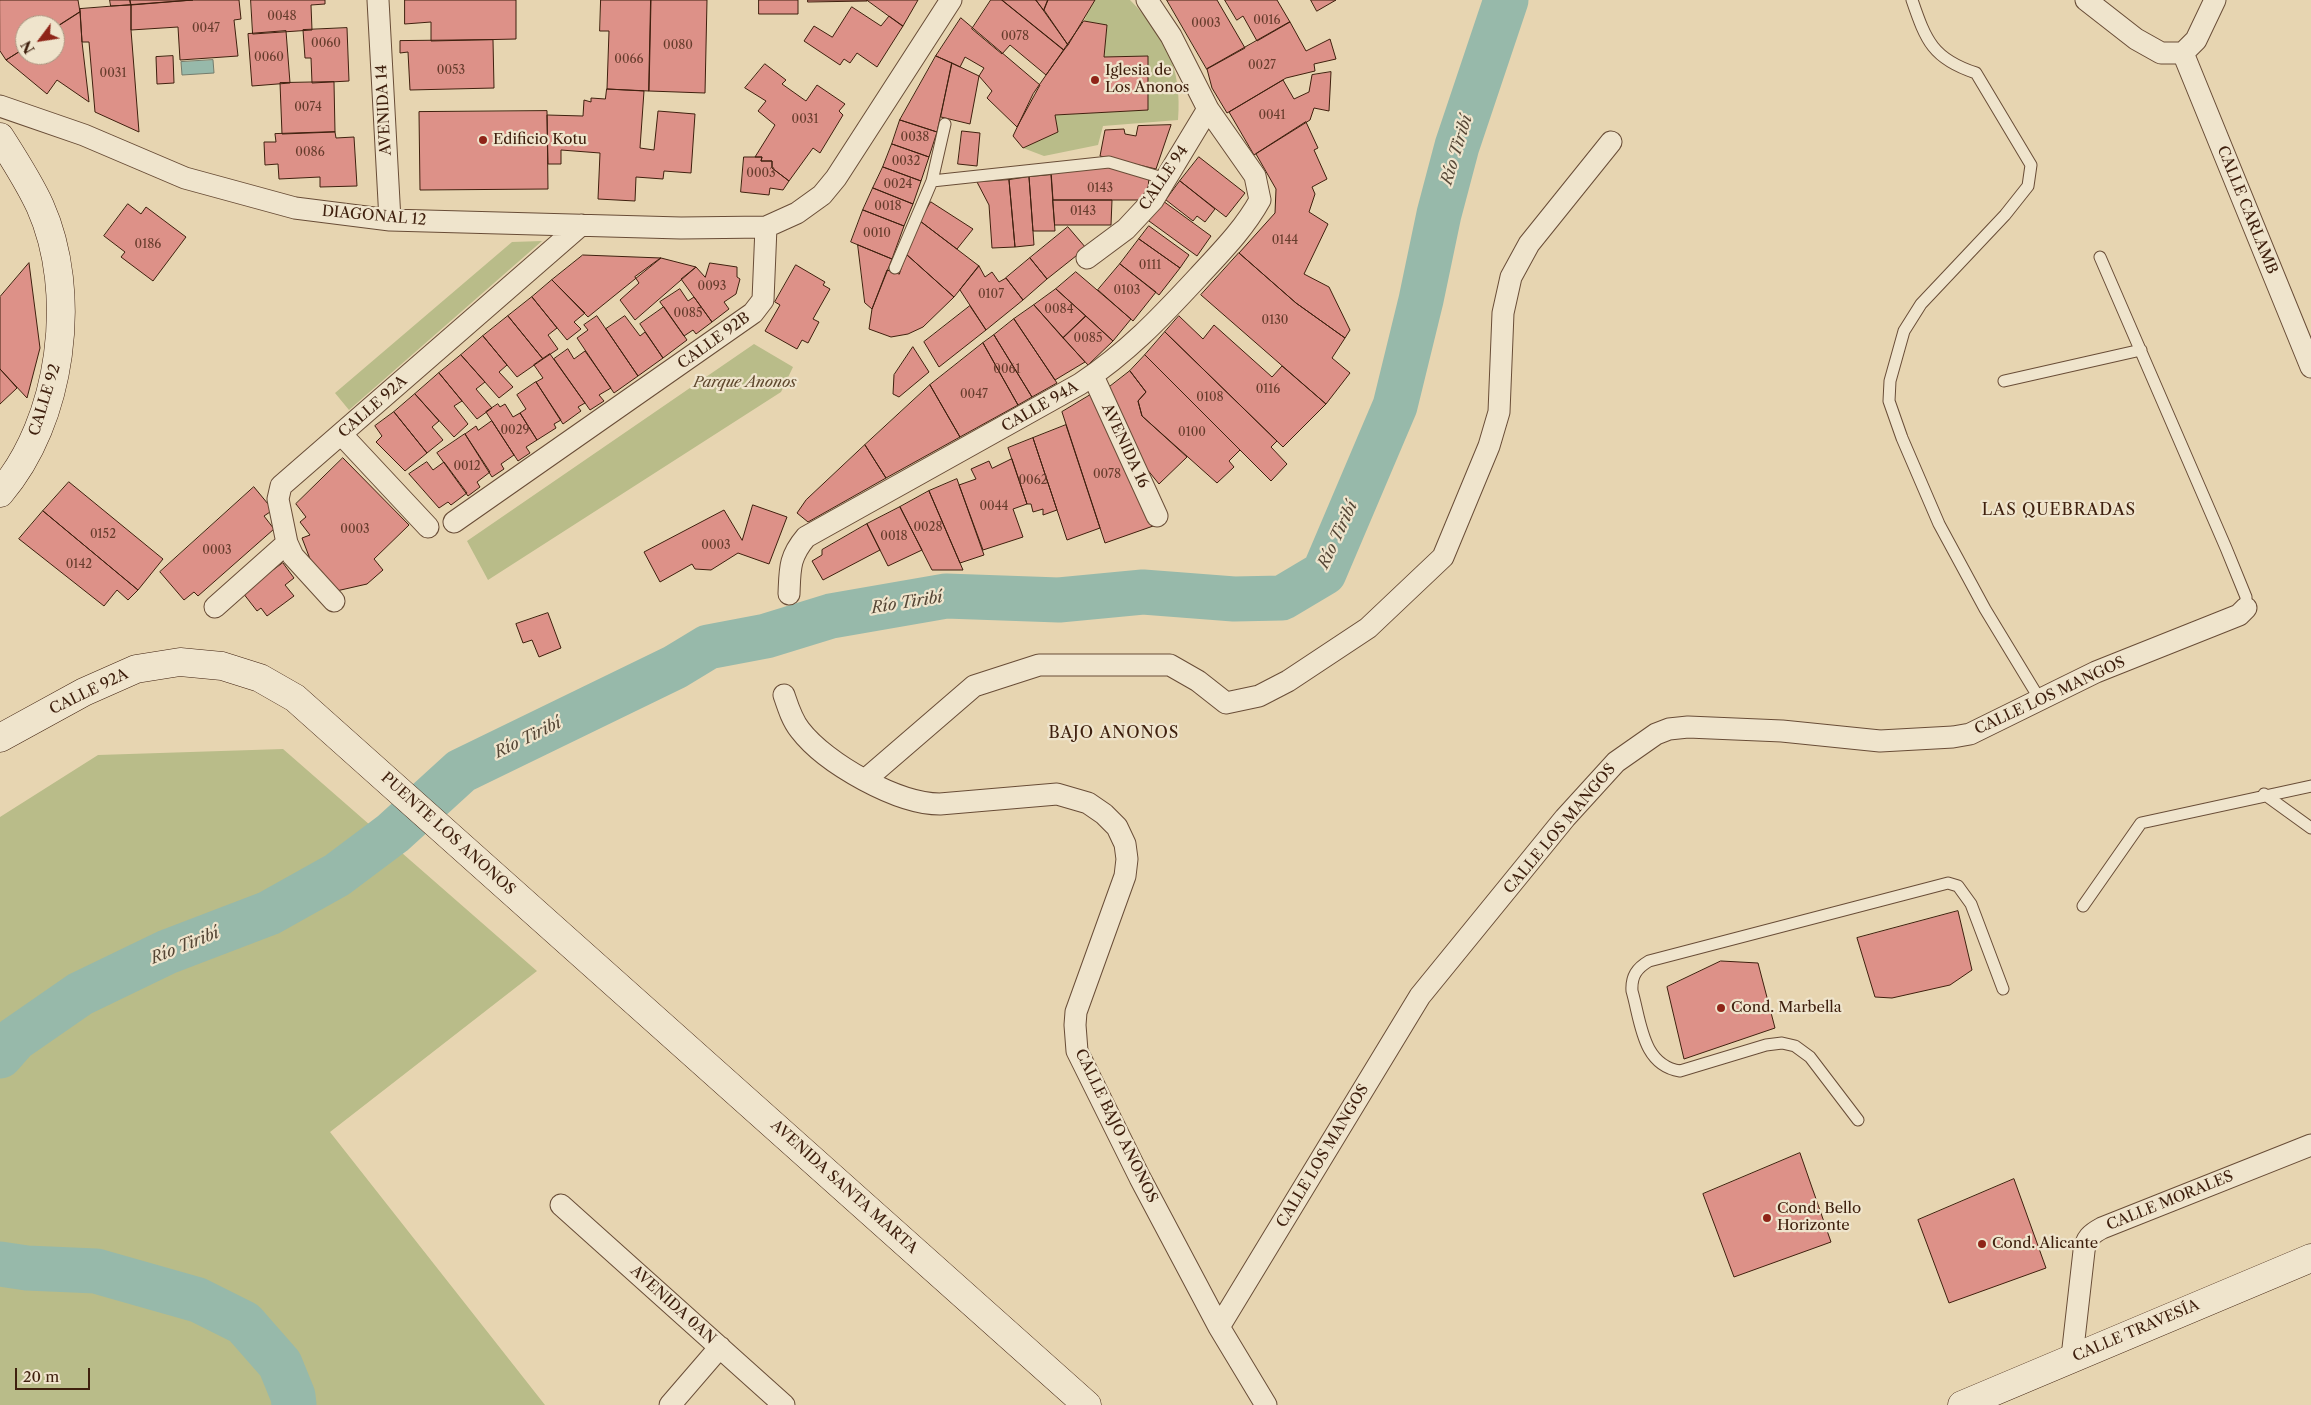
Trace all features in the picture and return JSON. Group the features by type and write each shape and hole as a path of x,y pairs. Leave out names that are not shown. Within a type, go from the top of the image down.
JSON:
{"main road":[{"name":"CALLE 92","path":"0,493 9,483 37,434 56,373 61,323 59,281 52,245 40,207 6,147"},
{"name":"CALLE 92A","path":"0,738 84,692 136,669 180,662 222,666 245,673 260,678 295,698"},
{"name":"PUENTE LOS ANONOS","path":"295,698 601,970"},
{"name":"AVENIDA SANTA MARTA","path":"601,970 1087,1405"},
{"name":"CALLE TRAVESÍA","path":"1962,1405 2311,1258"}],"street":[{"name":"AVENIDA 14","path":"378,0 390,220"},
{"path":"766,227 797,213 822,195 836,178 951,0"},
{"path":"1148,0 1171,36 1208,109"},
{"path":"2086,0 2136,39 2161,52 2183,53 2196,40 2215,0"},
{"name":"CALLE CARLAMB","path":"2183,53 2311,367"},
{"name":"DIAGONAL 12","path":"0,106 84,135 185,178 295,208 390,220 680,228 766,227"},
{"name":"CALLE 94A","path":"789,594 790,562 796,549 806,537 1093,376 1115,360 1154,324 1247,224 1260,200 1255,176 1208,109"},
{"name":"CALLE 94","path":"1087,258 1126,229 1153,200 1208,109"},
{"path":"865,780 974,686 1039,665 1170,665 1198,680 1226,703 1259,696 1288,681 1368,628 1443,557 1489,446 1500,412 1503,313 1511,277 1529,244 1611,142"},
{"name":"CALLE 92A","path":"287,543 278,499 281,486 342,435 581,225"},
{"name":"CALLE 92B","path":"454,522 753,313 763,300 766,227"},
{"name":"AVENIDA 16","path":"1093,376 1157,516"},
{"path":"342,435 428,527"},
{"path":"215,607 287,543 293,556 334,601"},
{"name":"CALLE LOS MANGOS","path":"1219,1327 1420,996 1566,818 1616,762 1656,734 1669,729 1688,727 1782,731 1880,741 1953,737 1970,734 2096,672 2239,615 2246,608"},
{"name":"CALLE BAJO ANONOS","path":"784,696 800,731 833,760 865,780 909,800 925,804 1057,794 1070,796 1088,803 1117,827 1125,844 1127,859 1125,876 1076,1012 1077,1051 1140,1178 1219,1327 1266,1405"},
{"name":"CALLE MORALES","path":"2072,1358 2084,1251 2086,1241 2092,1234 2102,1228 2311,1144"},
{"name":"AVENIDA 0AN","path":"561,1205 784,1405"},
{"path":"670,1405 720,1347"}],"lane":[{"path":"1912,0 1923,30 1941,58 1957,67 1976,73 2031,165 2028,186 2005,215 1921,304 1904,331 1890,381 1889,401 1902,438 1939,524 1985,609 2040,698"},
{"path":"895,268 932,182 945,124"},
{"path":"932,182 1109,162 1166,179"},
{"path":"2100,257 2246,598 2246,608"},
{"path":"2004,381 2141,350"},
{"path":"2083,906 2141,823 2264,794 2311,786"},
{"path":"2264,794 2311,828"},
{"path":"1858,1120 1810,1057 1795,1046 1782,1043 1766,1045 1680,1071 1666,1069 1654,1058 1645,1038 1631,982 1638,968 1649,961 1948,883 1958,886 1972,904 2004,989"}],"green space":[{"path":"1093,0 1130,0 1153,27 1169,54 1174,69 1179,101 1178,120 1103,126 1098,145 1044,156 1023,148 1058,132 1055,115 1148,110 1148,56 1104,57 1107,25 1084,21"},
{"path":"542,241 349,410 335,393 512,242"},
{"name":"Parque Anonos","path":"754,344 793,367 781,392 488,580 467,541"},
{"path":"283,749 537,971 330,1132 545,1405 0,1405 0,817 98,755"}],"shaded area":[{"path":"213,60 214,73 182,75 181,62"}],"building":[{"path":"0,0 78,0 80,12 65,22 65,15 15,15 15,54 6,60 0,51"},
{"path":"110,0 130,0 131,5 111,6"},
{"path":"130,0 193,0 131,5"},
{"path":"193,0 239,0 241,19 234,20 238,56 180,60 178,27 131,30 131,5"},
{"path":"251,0 325,0 325,4 311,5 312,30 253,34"},
{"path":"405,0 516,0 516,39 431,41 431,22 405,24"},
{"path":"601,0 651,0 649,91 607,89 609,31 600,31"},
{"path":"651,0 707,0 705,93 649,91"},
{"path":"759,0 798,0 798,14 759,14"},
{"path":"808,0 867,0 867,1 808,2"},
{"path":"867,0 918,0 903,26"},
{"path":"991,0 1002,0 1064,50 1046,75 1010,45 1002,54 972,29"},
{"path":"1002,0 1036,0 1068,45 1064,50"},
{"path":"1036,0 1048,0 1044,10"},
{"path":"1048,0 1095,0 1068,45 1044,10"},
{"path":"1167,0 1217,0 1245,48 1207,69"},
{"path":"1225,0 1277,0 1290,22 1257,41 1243,16 1237,20"},
{"path":"1311,0 1336,0 1317,11"},
{"path":"131,5 131,30 139,132 95,112 89,42 82,42 80,9"},
{"path":"852,7 881,26 889,16 903,26 877,67 857,53 850,63 844,59 840,65 804,41 814,26 832,37"},
{"path":"80,12 89,102 57,80 47,94 6,60 15,54 15,65 65,65 65,22"},
{"path":"961,18 1040,85 1017,127 987,98 992,91 979,76 984,68 965,57 960,67 936,56"},
{"name":"Iglesia de Los Anonos","path":"1084,21 1107,25 1104,57 1148,56 1148,110 1055,115 1058,132 1023,148 1013,136 1033,94"},
{"path":"1290,22 1306,51 1330,39 1336,59 1314,64 1315,71 1286,78 1227,113 1212,88 1207,69"},
{"path":"347,28 349,81 312,83 311,58 305,58 303,30"},
{"path":"286,31 290,83 252,86 248,34"},
{"path":"493,40 494,88 410,90 408,52 400,53 400,41"},
{"path":"173,56 174,83 157,84 156,57"},
{"path":"936,56 952,63 937,132 900,120"},
{"path":"952,63 979,76 970,124 941,117"},
{"path":"765,64 786,80 782,84 806,101 817,85 845,104 839,111 843,115 820,153 813,148 789,181 772,168 772,161 761,161 762,157 755,157 775,125 758,111 766,101 745,88"},
{"path":"1331,72 1329,111 1314,108 1310,120 1254,155 1229,112 1283,80 1294,99 1309,92 1312,75"},
{"path":"334,82 335,132 282,134 280,83"},
{"path":"607,89 644,91 640,148 654,150 658,111 695,114 691,173 664,171 663,179 636,177 635,201 598,199 600,153 561,150 561,164 548,164 547,115 583,116 584,100 591,102 591,98 605,99"},
{"name":"Edificio Kotu","path":"547,111 548,189 420,190 419,112"},
{"path":"900,120 937,132 929,157 892,144"},
{"path":"1306,122 1318,148 1314,150 1327,179 1312,187 1315,194 1309,212 1328,224 1304,274 1329,287 1350,330 1345,338 1296,303 1239,253 1275,213 1276,189 1256,154"},
{"path":"1171,125 1156,169 1100,156 1105,130 1124,129 1125,134 1136,136 1138,126"},
{"path":"962,131 980,133 977,166 958,164"},
{"path":"335,132 336,138 354,137 357,186 320,187 320,177 279,179 278,164 265,165 264,142 276,142 275,134"},
{"path":"892,144 929,157 921,181 883,167"},
{"path":"744,157 762,157 761,161 772,161 772,168 789,181 783,190 770,188 769,195 741,192"},
{"path":"1199,157 1245,193 1226,217 1180,181"},
{"path":"1110,166 1149,177 1147,200 1053,200 1051,171"},
{"path":"883,167 921,181 913,204 873,188"},
{"path":"1051,175 1055,231 1033,231 1029,177"},
{"path":"1029,177 1034,245 1015,247 1009,180"},
{"path":"1009,180 1015,247 992,248 989,205 977,182"},
{"path":"1180,181 1215,209 1205,222 1197,216 1193,221 1166,200"},
{"path":"873,188 913,204 904,226 863,210"},
{"path":"1053,200 1112,200 1111,225 1055,225"},
{"path":"1163,201 1211,236 1197,256 1149,221"},
{"path":"931,202 973,229 957,249 920,221"},
{"path":"128,204 141,214 146,207 186,237 153,281 121,257 125,252 104,236"},
{"path":"863,210 904,226 892,259 851,242"},
{"path":"920,221 979,266 954,297 906,254"},
{"path":"1149,226 1189,255 1180,268 1139,239"},
{"path":"1068,227 1086,248 1047,279 1030,258"},
{"path":"1139,239 1180,268 1159,295 1120,264"},
{"path":"858,245 892,259 872,309 865,303"},
{"path":"1239,253 1296,303 1345,338 1332,358 1350,373 1326,404 1201,295"},
{"path":"906,254 954,297 923,327 908,334 891,337 869,329 872,309 887,270 899,274"},
{"path":"583,255 661,258 588,317 552,280"},
{"path":"661,258 696,267 635,320 620,300 639,283 635,277"},
{"path":"1030,258 1047,279 1023,300 1006,278"},
{"path":"29,263 40,348 27,398 0,369 0,297"},
{"path":"710,263 737,267 737,277 740,279 736,294 724,302 729,309 712,322 681,279 696,267 705,277"},
{"path":"1120,264 1156,292 1133,321 1098,290"},
{"path":"796,265 825,282 823,285 830,289 813,319 819,322 808,343 802,340 797,349 765,331 780,305 775,302"},
{"path":"979,266 985,277 992,272 999,282 1006,278 1023,300 986,330 960,290"},
{"path":"1076,272 1131,319 1113,341 1056,289"},
{"path":"552,280 585,313 574,322 581,329 567,340 532,297"},
{"path":"680,289 688,301 694,297 712,322 696,334 693,330 684,336 660,302"},
{"path":"1056,289 1086,316 1063,338 1034,305"},
{"path":"532,297 557,328 548,335 558,349 543,359 508,316"},
{"path":"1034,305 1085,362 1055,380 1014,319"},
{"path":"970,306 986,330 939,367 924,342"},
{"path":"664,307 687,340 663,358 640,324"},
{"path":"508,316 543,359 517,377 483,336"},
{"path":"597,316 638,376 614,393 577,338 588,330 584,325"},
{"path":"625,316 640,336 645,332 663,358 638,376 606,329"},
{"path":"1086,316 1113,341 1088,365 1063,338"},
{"path":"1179,316 1203,339 1214,325 1272,377 1282,366 1326,404 1283,447 1165,332"},
{"path":"1014,319 1057,383 1032,397 994,335"},
{"path":"1165,332 1277,441 1271,447 1287,464 1271,481 1145,355"},
{"path":"994,335 1032,397 1018,405 983,343"},
{"path":"483,336 507,365 499,372 513,387 499,398 461,355"},
{"path":"983,343 1018,405 960,437 930,385"},
{"path":"913,347 929,372 899,397 893,394 894,375"},
{"path":"568,349 574,359 585,351 611,388 599,395 604,401 590,410 554,359"},
{"path":"550,354 585,403 578,407 581,411 563,424 536,382 543,378 534,365"},
{"path":"461,355 485,382 476,389 492,408 477,419 439,373"},
{"path":"1145,355 1240,450 1229,461 1234,467 1217,483 1142,416 1138,401 1146,392 1130,371"},
{"path":"0,369 17,388 0,404"},
{"path":"1130,371 1146,392 1138,401 1142,416 1187,457 1159,484 1138,458 1103,392"},
{"path":"439,373 462,401 454,406 468,424 454,437 415,394"},
{"path":"536,382 561,420 554,424 556,428 537,440 520,413 526,409 517,395"},
{"path":"930,385 960,437 886,478 865,445"},
{"path":"415,394 439,421 432,427 443,440 427,453 394,412"},
{"path":"1092,394 1156,525 1105,543 1062,412"},
{"path":"498,404 500,407 505,404 513,417 520,413 537,440 526,447 530,453 518,461 486,412"},
{"path":"394,412 427,453 405,471 376,442 382,436 375,426"},
{"path":"492,421 514,455 501,464 504,469 492,477 465,434 476,426 478,430"},
{"path":"1066,425 1100,528 1067,540 1033,438"},
{"path":"465,434 490,472 477,482 480,487 468,496 437,453"},
{"path":"1033,438 1057,510 1043,515 1043,509 1033,512 1031,504 1027,504 1008,448"},
{"path":"865,445 886,478 808,522 797,513 806,500"},
{"path":"343,458 409,525 374,559 383,570 367,584 332,592 315,572 302,538 310,535 300,522 306,517 296,504"},
{"path":"1012,459 1027,504 1013,509 1023,537 983,550 959,485 976,479 971,469 989,461 992,468"},
{"path":"427,462 433,470 444,462 467,493 451,505 448,502 439,508 409,474"},
{"path":"957,479 984,555 960,563 929,491"},
{"path":"69,482 163,559 138,590 43,511"},
{"path":"254,487 273,510 264,516 274,529 198,596 194,592 184,600 160,572"},
{"path":"929,491 963,570 932,570 900,507"},
{"path":"753,505 787,517 769,564 738,553 711,570 695,569 692,564 660,582 644,552 724,510 742,540"},
{"path":"900,507 922,550 888,566 867,524"},
{"path":"43,511 138,590 128,600 117,590 104,606 19,539"},
{"path":"867,524 880,550 823,580 812,561 822,555 822,550"},
{"path":"283,563 294,578 285,585 294,596 267,616 261,608 257,611 243,593"},
{"path":"548,613 561,648 539,657 532,640 523,643 516,624"},
{"name":"Cond. Marbella","path":"1958,911 1972,970 1950,985 1892,998 1875,997 1857,938"},
{"name":"Cond. Marbella","path":"1721,961 1758,963 1775,1028 1684,1059 1667,987"},
{"name":"Cond. Bello Horizonte","path":"1800,1153 1831,1242 1734,1277 1703,1194"},
{"name":"Cond. Alicante","path":"2014,1179 2046,1268 1949,1303 1918,1220"}],"waterway":[{"name":"Río Tiribí","path":"0,1056 15,1039 80,994 167,952 269,913 337,875 393,833 461,771 675,667 708,647 766,636 831,616 946,596 1059,600 1143,592 1234,599 1282,598 1324,573 1395,406 1421,300 1439,214 1457,146 1506,0"},
{"name":"Río Tiribí","path":"0,1264 27,1268 96,1271 198,1300 244,1323 280,1364 293,1396 294,1405"}],"place":[{"name":"Iglesia de Los Anonos","path":"1095,80"},
{"name":"Edificio Kotu","path":"483,140"},
{"name":"Cond. Marbella","path":"1721,1008"},
{"name":"Cond. Bello Horizonte","path":"1767,1218"},
{"name":"Cond. Alicante","path":"1982,1244"}],"district":[{"name":"LAS QUEBRADAS","path":"2059,510"},
{"name":"BAJO ANONOS","path":"1114,733"}]}
